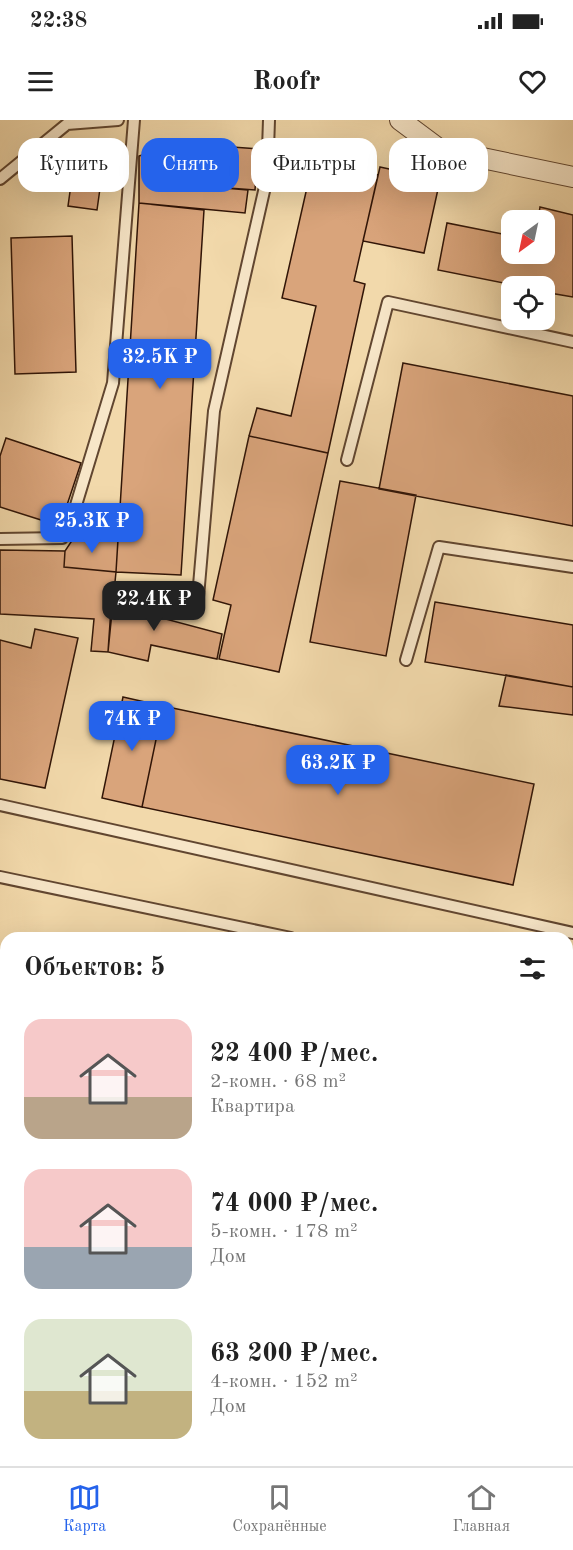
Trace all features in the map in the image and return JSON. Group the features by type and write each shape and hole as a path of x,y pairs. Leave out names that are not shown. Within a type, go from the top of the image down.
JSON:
{"street":[{"path":"400,120 440,149 573,177"}],"lane":[{"path":"0,178 67,124 118,120"},
{"path":"0,539 62,537 70,525 113,383 134,120"},
{"path":"198,597 214,411 267,178 268,120"},
{"path":"347,460 388,302 573,342"},
{"path":"406,660 440,547 573,567"},
{"path":"0,805 569,932"},
{"path":"0,877 262,932"}],"building":[{"path":"239,148 251,148 251,190 239,189"},
{"path":"141,155 141,192 239,192 239,189 248,190 245,213 139,203 139,156"},
{"path":"380,167 389,169 389,192 437,192 424,253 363,241 374,192 377,192"},
{"path":"70,192 100,192 97,210 68,206"},
{"path":"306,192 374,192 354,281 365,284 328,453 249,436 257,408 291,416 316,306 282,298"},
{"path":"139,203 204,210 181,575 116,572"},
{"path":"555,211 573,215 573,297 555,294 555,276 501,276 501,282 438,270 447,223 501,234 501,264 555,264"},
{"path":"72,236 76,372 15,374 11,238"},
{"path":"403,363 573,396 573,526 379,489"},
{"path":"249,436 328,453 279,672 219,659 231,605 213,600"},
{"path":"6,438 81,463 60,526 0,507 0,456"},
{"path":"340,481 416,495 386,656 310,642"},
{"path":"75,536 118,539 116,572 64,567 65,551"},
{"path":"0,550 65,551 64,567 116,572 108,652 91,651 94,619 0,614"},
{"path":"112,594 160,604 158,617 222,634 217,659 151,645 148,661 108,652"},
{"path":"435,602 573,625 573,687 425,662"},
{"path":"35,629 78,638 45,788 0,779 0,640 31,648"},
{"path":"506,675 573,687 573,715 499,706"},
{"path":"123,697 163,706 142,807 102,798"},
{"path":"163,706 534,784 513,885 142,807"}]}
